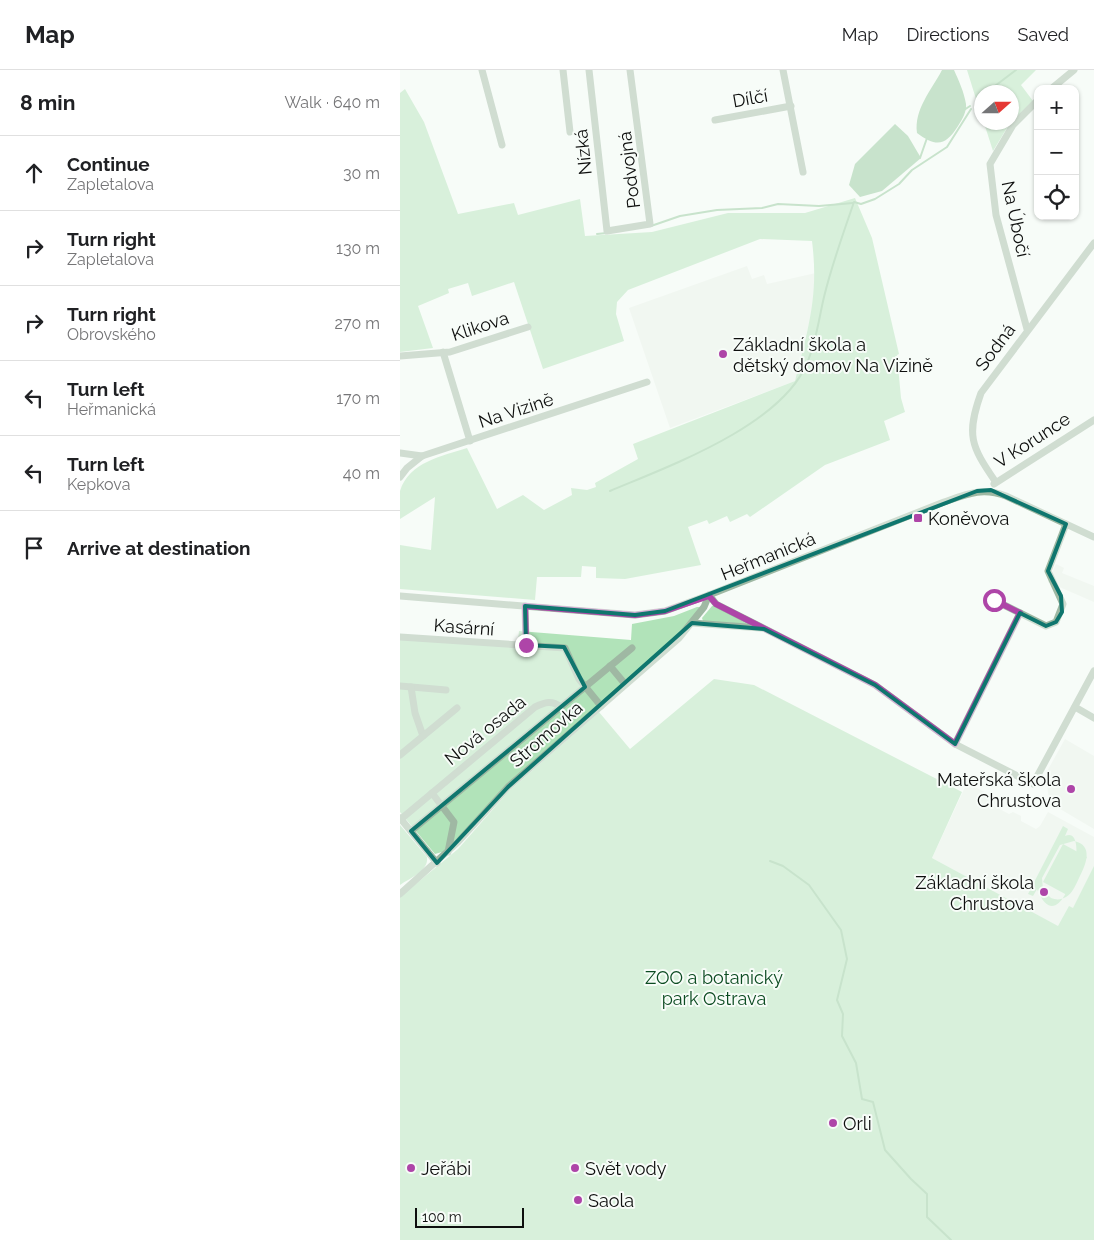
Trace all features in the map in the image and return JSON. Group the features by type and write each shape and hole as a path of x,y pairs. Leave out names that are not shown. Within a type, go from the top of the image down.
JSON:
{"street":[{"path":"482,70 502,145"},
{"path":"563,70 570,132"},
{"name":"Nízká","path":"589,70 607,231"},
{"name":"Podvojná","path":"607,231 650,224 630,70"},
{"path":"783,70 803,172"},
{"path":"1056,85 1074,70"},
{"name":"Na Úbočí","path":"1027,329 996,215 990,164 1013,125 1034,104"},
{"name":"Dílčí","path":"715,120 790,106"},
{"name":"Sodná","path":"995,482 975,452 972,433 974,412 981,393 1027,329 1094,243"},
{"name":"Klikova","path":"470,442 443,352 450,352 528,327"},
{"path":"400,356 443,352"},
{"name":"Na Vizině","path":"400,477 407,468 422,456 470,442 647,382"},
{"name":"V Korunce","path":"991,490 995,482 1094,420"},
{"path":"400,453 422,456"},
{"path":"991,490 1094,537"},
{"name":"Heřmanická","path":"400,596 635,615 665,611 709,596 944,502 976,491 991,490"},
{"path":"994,600 1046,626 1056,622 1063,604 1048,571 1066,524"},
{"path":"709,596 716,604 875,685 955,744 1033,784 1094,671"},
{"name":"Stromovka","path":"400,894 437,863 508,787 672,644 692,623 704,607 709,596"},
{"path":"525,606 526,645"},
{"path":"955,744 1020,613"},
{"path":"692,623 764,628"},
{"name":"Kasární","path":"400,637 565,648 572,667 585,687"},
{"name":"Nová osada","path":"411,831 632,648"},
{"path":"610,666 625,684"},
{"path":"400,686 446,690"},
{"path":"411,687 414,713 423,736"},
{"path":"585,687 600,706"},
{"name":"Nová osada","path":"400,818 536,707 544,702 555,702 561,707"},
{"path":"1075,707 1094,718"},
{"path":"400,755 457,708"},
{"path":"432,793 454,822 448,852"},
{"path":"400,818 437,863"}],"highlighted area":[{"path":"991,490 1066,524 1048,571 1061,596 1062,612 1056,622 1046,626 1020,613 955,744 875,685 764,629 692,623 508,787 437,863 411,831 585,687 564,647 526,645 525,606 635,615 665,611 977,491"}],"shaded area":[{"path":"942,70 954,70 963,91 966,107 963,118 954,132 945,141 936,142 930,141 917,133 917,124 924,100"},
{"path":"895,124 908,136 921,158 882,191 860,197 849,185 855,164"},
{"name":"Základní škola a dětský domov Na Vizině","path":"747,266 752,279 764,275 767,284 816,273 813,308 795,381 670,428 629,308"},
{"path":"1056,564 1064,568 1062,573 1094,586 1094,602 1048,582"},
{"name":"Mateřská škola Chrustova","path":"1065,739 1094,756 1094,829 1050,803 1045,775"},
{"name":"Základní škola Chrustova","path":"967,783 996,798 994,806 1009,814 1013,812 1021,816 1021,821 1036,829 1040,826 1048,812 1094,837 1094,946 932,858"}],"green space":[{"path":"967,70 1036,70 1021,85 1033,101 1019,114 1019,85 974,85 974,92"},
{"path":"405,89 424,122 458,214 514,203 518,215 580,199 585,236 652,232 728,213 805,213 855,198 872,238 899,354 897,355 901,398 905,412 884,421 890,440 825,465 750,517 747,514 730,522 727,516 709,524 707,520 688,527 701,565 625,579 596,578 596,567 582,566 581,577 537,577 535,600 400,589 400,545 431,550 435,497 400,519 400,491 404,481 419,467 437,457 467,448 497,509 523,495 544,510 572,495 571,488 587,490 596,487 595,483 638,459 633,444 795,381 811,312 814,279 812,241 760,239 628,290 617,302 616,314 624,341 543,369 514,282 472,296 468,283 448,289 449,293 418,306 433,348 400,352 400,93"},
{"path":"986,130 1006,130 993,151"},
{"path":"712,606 717,606 747,624 703,621 702,618"},
{"path":"700,607 686,628 504,787 461,835 442,852 435,854 400,812 400,639 517,647 519,631 631,640 632,624 674,616"},
{"name":"ZOO a botanický park Ostrava","path":"714,679 754,685 962,792 932,858 1058,926 1069,906 1073,908 1094,866 1094,1240 400,1240 400,897 458,849 509,791 599,712 630,749"},
{"path":"400,825 427,857 427,862 422,870 400,885"},
{"path":"1063,826 1068,829 1065,836 1073,837 1075,841 1060,845 1042,878 1043,890 1051,898 1062,899 1056,905 1047,904 1037,889 1033,896 1028,894"},
{"path":"1063,844 1087,857 1067,895 1043,882"}],"waterway":[{"path":"996,85 1016,70"},
{"path":"964,110 970,106"},
{"path":"610,491 691,456 749,425 774,406 793,386 810,355 824,297 854,202 861,204 875,199 899,184 912,170 947,147 971,109"},
{"path":"920,158 927,138"},
{"path":"651,226 680,216 717,210 762,208 778,204 819,206 853,203"},
{"path":"597,234 607,233"},
{"path":"770,861 783,866 809,885 841,930 847,959 837,1000 843,1014 842,1036 856,1063 862,1099 873,1102 885,1150 927,1194 927,1217 951,1240"}],"place":[{"name":"Základní škola a dětský domov Na Vizině","path":"723,354"},
{"name":"Koněvova","path":"918,518"},
{"name":"Mateřská škola Chrustova","path":"1071,789"},
{"name":"Základní škola Chrustova","path":"1044,892"},
{"name":"Orli","path":"833,1123"},
{"name":"Jeřábi","path":"411,1168"},
{"name":"Svět vody","path":"575,1168"},
{"name":"Saola","path":"578,1200"}],"route":[{"path":"526,645 525,606 635,615 665,611 709,596 716,604 875,685 911,714 955,744 1020,613 994,600"}]}
